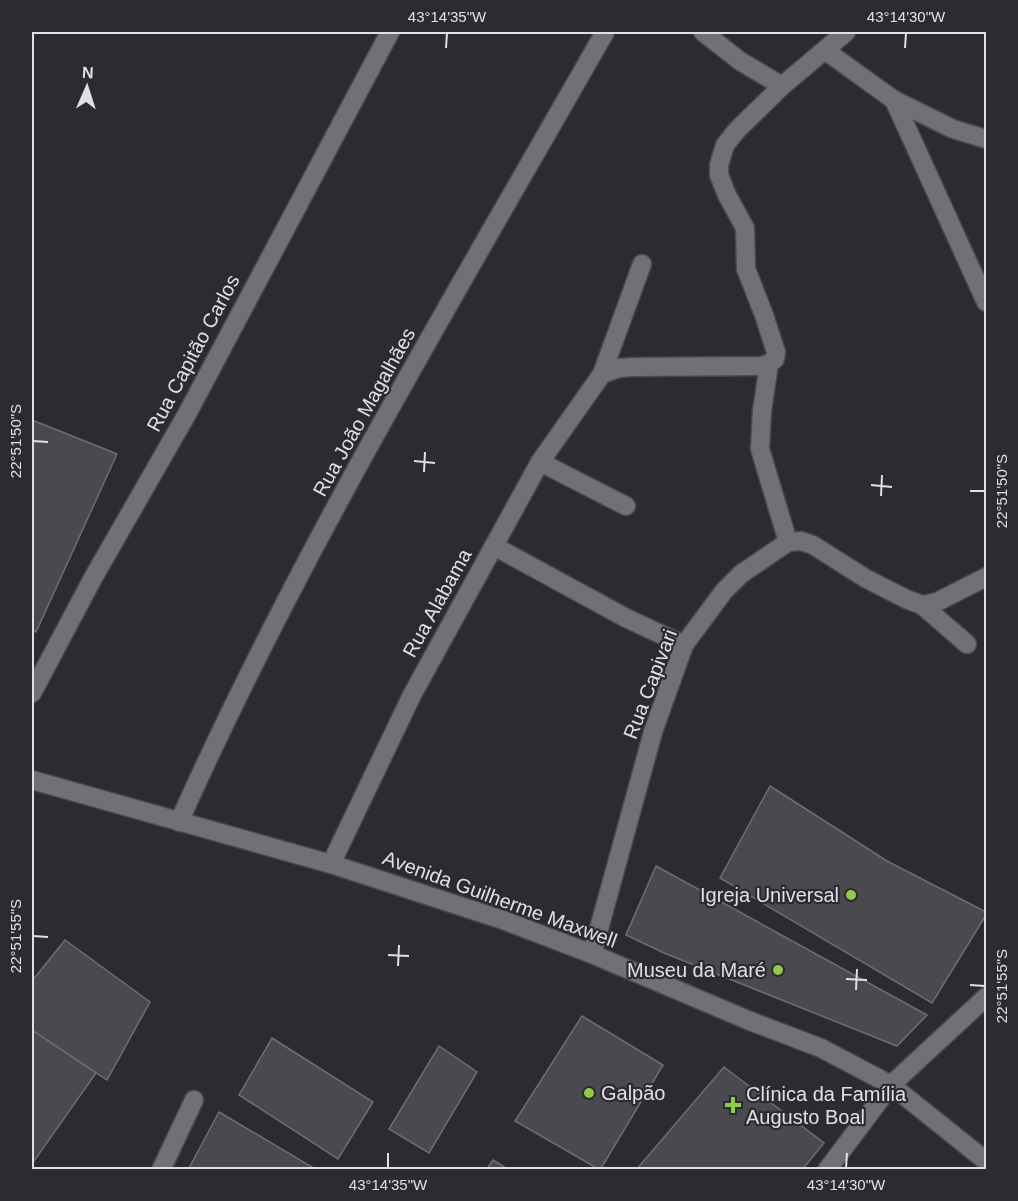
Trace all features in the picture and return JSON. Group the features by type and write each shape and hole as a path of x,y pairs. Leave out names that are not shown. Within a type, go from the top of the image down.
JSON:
{"street":[{"name":"Rua Capitão Carlos","path":"32,693 93,578 187,414 390,32"},
{"name":"Rua João Magalhães","path":"179,822 220,732 323,531 605,32"},
{"path":"703,32 740,61 782,86"},
{"path":"602,374 619,368 760,366 769,364 775,359 776,352 746,269 745,228 727,195 719,175 719,165 725,145 737,130 782,86 846,32"},
{"path":"826,51 894,100 953,129 987,140"},
{"path":"894,100 987,302"},
{"name":"Rua Alabama","path":"331,864 412,695 540,462 602,374 642,264"},
{"path":"769,364 762,411 760,449 788,542 801,541 813,545 865,578 922,605 967,644"},
{"path":"540,462 626,506"},
{"name":"Rua Capivari","path":"592,954 653,732 684,645 724,591 788,542"},
{"path":"494,546 626,618 684,645"},
{"path":"922,605 937,602 987,577"},
{"name":"Avenida Guilherme Maxwell","path":"32,780 331,864 503,920 592,954 750,1021 821,1048 891,1085 987,1161"},
{"path":"827,1170 891,1085 987,997"},
{"path":"161,1170 194,1100"}],"building":[{"path":"32,420 117,454 36,632 32,629"},
{"name":"Igreja Universal","path":"770,786 887,861 986,912 932,1003 720,878"},
{"name":"Museu da Maré","path":"656,866 927,1015 897,1046 664,953 626,935"},
{"path":"65,940 150,1002 107,1080 32,1030 32,981"},
{"name":"Galpão","path":"582,1016 663,1065 600,1170 515,1121"},
{"path":"32,1030 96,1073 32,1164"},
{"path":"272,1038 373,1102 338,1159 239,1095"},
{"path":"439,1046 477,1072 429,1153 389,1129"},
{"name":"Clínica da Família Augusto Boal","path":"724,1067 824,1143 802,1170 636,1170"},
{"path":"219,1112 317,1170 188,1170"},
{"path":"493,1160 509,1170 486,1170"}],"place":[{"name":"Igreja Universal","path":"851,895"},
{"name":"Museu da Maré","path":"778,970"},
{"name":"Galpão","path":"589,1093"},
{"name":"Clínica da Família Augusto Boal","path":"733,1105"}]}
